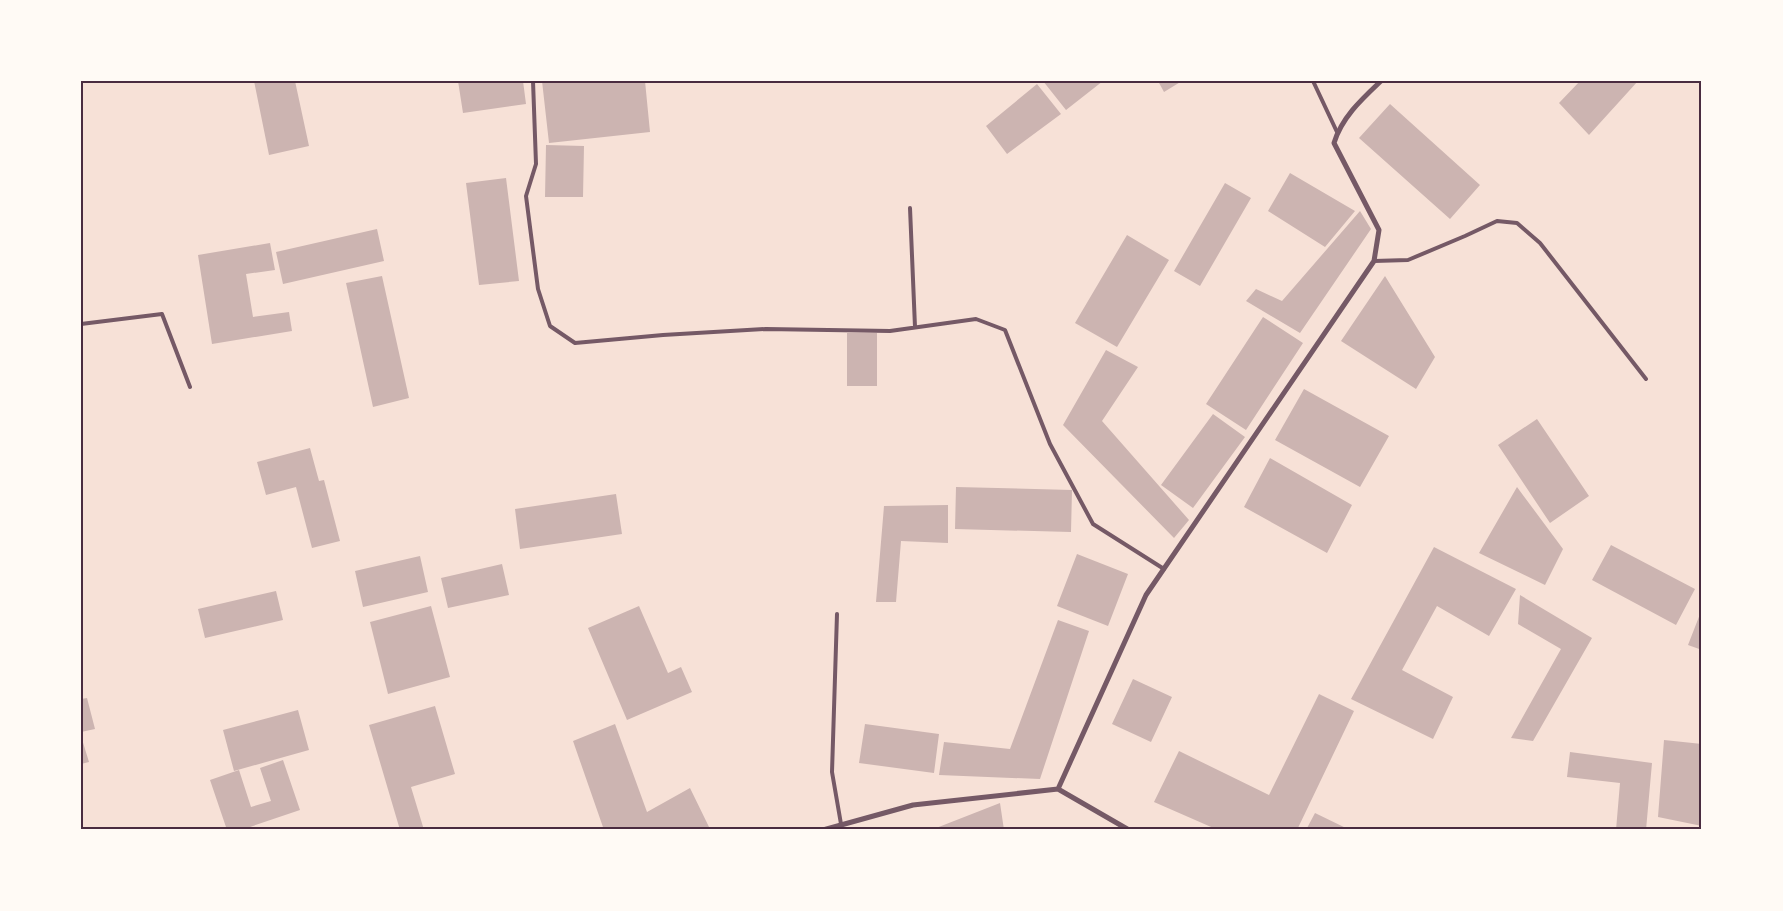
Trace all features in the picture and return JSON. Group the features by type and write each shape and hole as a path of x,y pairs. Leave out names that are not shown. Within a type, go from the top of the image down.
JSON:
{"street":[{"path":"1058,789 1146,595 1374,261 1379,230 1334,143 1337,132 1355,106 1381,81"},
{"path":"823,830 913,805 1058,789 1129,830"}],"lane":[{"path":"533,81 536,164 526,196 538,289 550,326 575,343 663,335 766,329 890,331 976,318 1005,330 1050,444 1093,524 1164,569"},
{"path":"1313,81 1337,132"},
{"path":"910,208 915,328"},
{"path":"1374,261 1408,260 1497,221 1517,223 1540,244 1646,379"},
{"path":"81,324 162,314 190,387"},
{"path":"837,614 832,772 842,824"}],"building":[{"path":"254,81 295,81 309,146 269,155"},
{"path":"458,81 523,81 526,104 463,113"},
{"path":"542,81 645,81 650,132 549,143"},
{"path":"1043,81 1103,81 1066,110"},
{"path":"1158,81 1182,81 1164,92"},
{"path":"1580,81 1638,81 1589,135 1559,103"},
{"path":"1037,84 1061,114 1007,154 986,126"},
{"path":"1390,104 1480,185 1450,219 1359,138"},
{"path":"546,145 584,146 583,197 545,197"},
{"path":"1290,173 1355,211 1325,247 1268,211"},
{"path":"506,178 519,281 479,285 466,183"},
{"path":"1225,183 1251,198 1200,286 1174,271"},
{"path":"1360,211 1371,229 1300,333 1246,301 1256,289 1282,301"},
{"path":"377,229 384,261 283,284 276,252"},
{"path":"1127,235 1169,260 1117,347 1075,323"},
{"path":"270,243 275,270 246,274 253,317 289,312 292,331 212,344 198,255"},
{"path":"382,276 409,398 373,407 346,283"},
{"path":"1385,276 1435,357 1416,389 1341,341"},
{"path":"1263,317 1303,343 1246,430 1206,404"},
{"path":"847,333 877,333 877,386 847,386"},
{"path":"1106,350 1138,367 1102,421 1189,520 1174,538 1063,425"},
{"path":"1304,389 1389,436 1360,487 1275,440"},
{"path":"1213,414 1245,437 1193,508 1161,485"},
{"path":"1537,419 1589,496 1550,523 1498,445"},
{"path":"310,448 319,481 324,480 340,541 312,548 296,487 266,495 257,462"},
{"path":"1270,458 1352,505 1327,553 1244,507"},
{"path":"956,487 1072,490 1071,532 955,529"},
{"path":"1517,487 1563,549 1545,585 1479,553"},
{"path":"616,494 622,534 520,549 515,509"},
{"path":"948,505 948,543 901,541 896,602 876,602 884,506"},
{"path":"1611,545 1695,589 1676,625 1592,580"},
{"path":"1434,547 1516,589 1489,636 1437,606 1402,670 1453,697 1433,739 1351,699"},
{"path":"1077,554 1128,574 1108,626 1057,606"},
{"path":"420,556 428,592 363,607 355,571"},
{"path":"502,564 509,595 448,608 441,578"},
{"path":"276,591 283,620 205,638 198,609"},
{"path":"1520,595 1592,638 1533,741 1511,738 1561,649 1518,624"},
{"path":"431,606 450,677 388,694 370,622"},
{"path":"639,606 668,673 681,667 692,692 627,720 588,628"},
{"path":"1702,609 1702,650 1688,645"},
{"path":"1058,620 1089,631 1040,779 939,775 944,742 1010,749"},
{"path":"1133,679 1172,697 1151,742 1112,724"},
{"path":"1319,694 1354,711 1297,830 1218,830 1154,802 1179,751 1269,795"},
{"path":"87,698 95,729 81,732 81,699"},
{"path":"435,706 455,774 411,787 424,830 400,830 369,725"},
{"path":"298,710 309,750 234,771 223,730"},
{"path":"615,724 647,812 690,788 709,827 702,830 604,830 573,741"},
{"path":"865,724 939,734 934,773 859,763"},
{"path":"81,736 89,762 81,764"},
{"path":"1664,740 1702,744 1702,826 1658,817"},
{"path":"1570,752 1652,763 1646,830 1616,830 1620,783 1567,777"},
{"path":"283,760 300,810 241,830 227,830 210,780 239,770 251,807 271,801 260,768"},
{"path":"1000,803 1004,830 931,830"},
{"path":"1315,813 1350,830 1306,830"}]}
